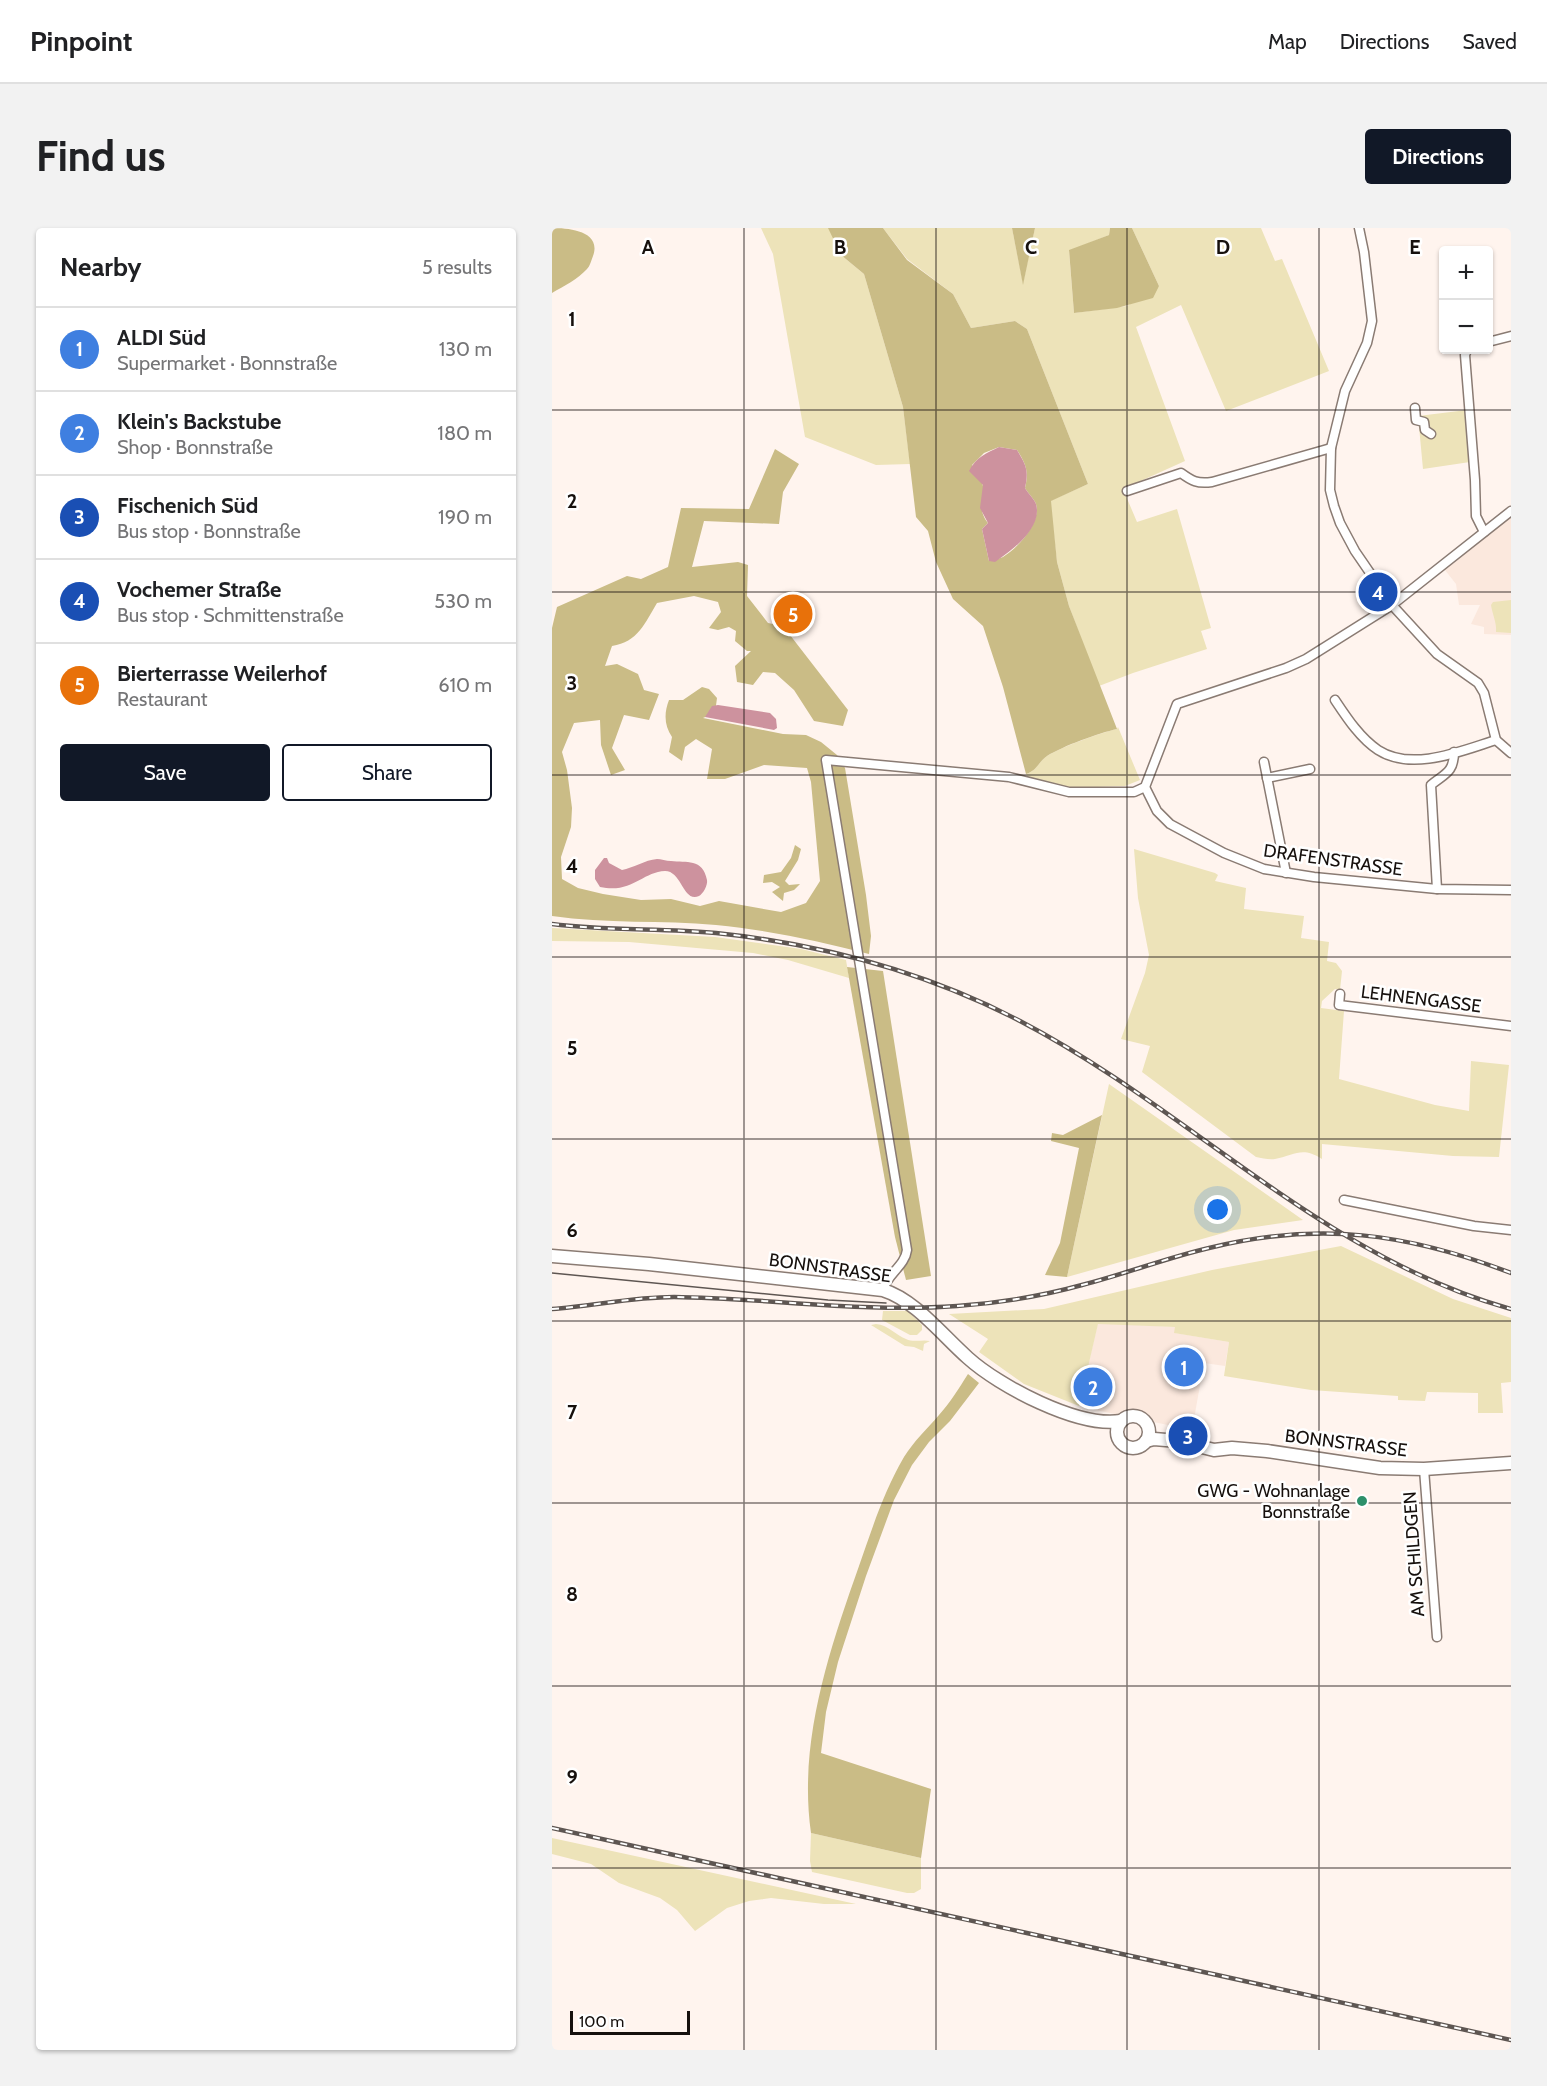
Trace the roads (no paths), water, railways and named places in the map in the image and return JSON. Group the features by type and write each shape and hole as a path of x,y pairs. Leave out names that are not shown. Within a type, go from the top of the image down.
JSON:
{"main road":[{"name":"BONNSTRASSE","path":"552,1256 649,1264 883,1290 902,1298 971,1360 1017,1391 1043,1404 1099,1422 1121,1421"},
{"path":"1136,1416 1147,1424 1149,1433 1146,1441 1138,1447 1123,1445 1117,1437 1118,1426 1125,1418 1136,1416"},
{"name":"BONNSTRASSE","path":"1099,1422 1117,1437"},
{"name":"BONNSTRASSE","path":"1147,1424 1178,1441"},
{"name":"BONNSTRASSE","path":"1146,1441 1154,1439 1178,1441 1214,1450 1232,1448 1380,1468 1424,1469 1511,1462"}],"street":[{"path":"1359,228 1370,294 1371,332 1345,391 1331,448 1330,490 1340,523 1354,551 1392,605 1437,654 1478,683 1484,693 1496,740 1511,753"},
{"path":"1493,341 1511,336"},
{"path":"1465,354 1476,516 1484,532"},
{"path":"1414,408 1416,420 1424,422 1425,430 1431,434"},
{"path":"1127,491 1181,473 1199,484 1212,482 1331,448"},
{"path":"883,1290 890,1276 906,1256 907,1250 826,760 1009,777 1069,792 1134,792 1145,787 1177,704 1286,669 1306,660 1392,605 1511,511"},
{"path":"1335,700 1362,736 1380,752 1401,759 1417,760 1496,740"},
{"path":"1437,889 1431,785 1446,776 1454,761 1454,752"},
{"path":"1264,762 1286,873"},
{"path":"1267,778 1310,769"},
{"name":"DRAFENSTRASSE","path":"1145,787 1157,811 1170,824 1245,862 1264,869 1437,889 1511,890"},
{"name":"LEHNENGASSE","path":"1340,994 1339,1005 1511,1026"},
{"path":"1344,1200 1474,1226 1511,1230"},
{"name":"AM SCHILDGEN","path":"1424,1469 1437,1637"}],"tram line":[{"path":"552,1273 828,1300 886,1303"}],"railway":[{"path":"552,924 593,928 695,931 795,944 872,963 948,988 1020,1021 1082,1057 1318,1218 1379,1254 1443,1285 1511,1309"},
{"path":"552,1309 643,1298 674,1297 886,1308 973,1305 1052,1292 1098,1281 1209,1248 1249,1240 1325,1233 1399,1240 1473,1259 1511,1273"},
{"path":"552,1828 1511,2040"}],"place":[{"name":"Vochemer Straße","path":"1378,592"},
{"name":"Bierterrasse Weilerhof","path":"793,614"},
{"name":"ALDI Süd","path":"1184,1367"},
{"name":"Klein's Backstube","path":"1093,1387"},
{"name":"Fischenich Süd","path":"1188,1436"},
{"name":"GWG - Wohnanlage Bonnstraße","path":"1362,1501"}]}
